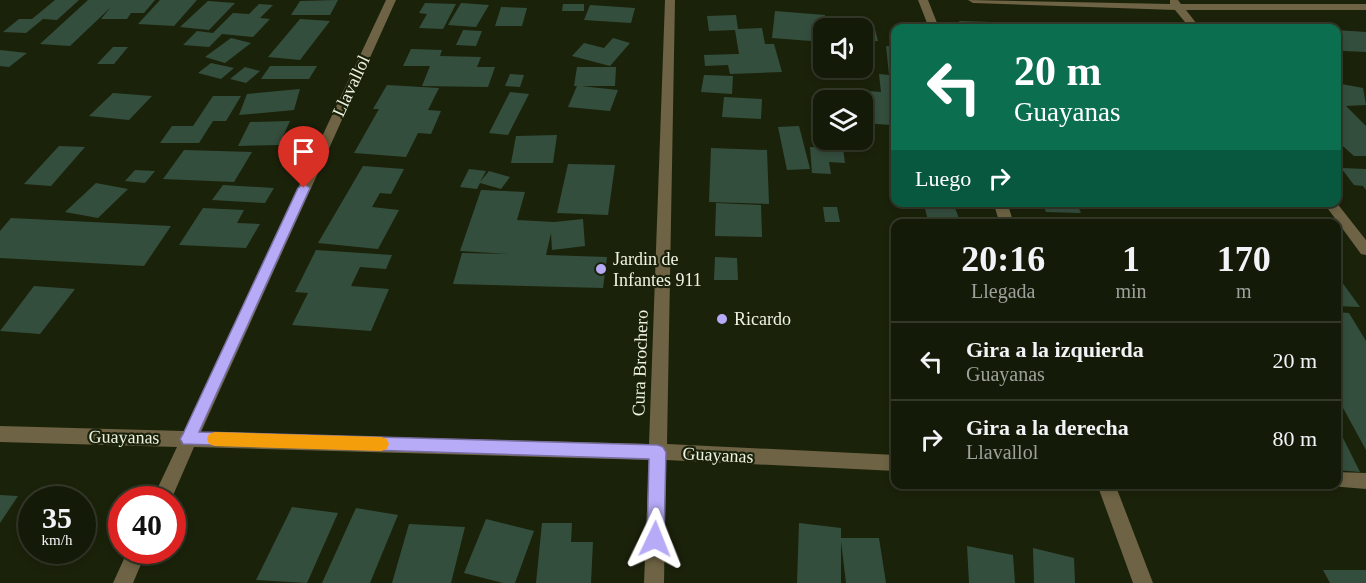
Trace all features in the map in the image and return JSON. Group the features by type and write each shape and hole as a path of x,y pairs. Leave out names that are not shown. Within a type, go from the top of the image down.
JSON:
{"street":[{"name":"Llavallol","path":"167,486 391,0"},
{"name":"Cura Brochero","path":"654,583 669,0"},
{"path":"923,0 932,24"},
{"path":"973,0 1366,8"},
{"path":"1175,3 1192,24"},
{"path":"1333,207 1366,250"},
{"name":"Guayanas","path":"0,434 658,452 891,463"},
{"path":"1341,480 1366,480"},
{"path":"1108,489 1143,583"},
{"path":"123,583 132,564"}],"building":[{"path":"55,0 79,0 57,20 43,19 26,33 3,32 19,19 32,19"},
{"path":"88,0 155,0 144,13 131,13 127,19 101,19 111,7 70,46 40,44"},
{"path":"160,0 197,0 174,26 138,24"},
{"path":"338,0 330,15 291,15 300,1"},
{"path":"208,1 235,3 209,30 180,27"},
{"path":"425,3 456,4 443,29 419,28 427,14 419,13"},
{"path":"461,3 489,5 476,27 448,25"},
{"path":"259,4 273,5 260,18 270,19 253,37 222,34 209,47 183,45 197,31 213,33 233,13 249,14"},
{"path":"563,4 584,4 584,11 562,11"},
{"path":"590,5 635,8 631,23 584,20"},
{"path":"501,7 527,8 522,26 495,26"},
{"path":"775,11 825,15 825,18 813,18 813,41 772,38"},
{"path":"736,15 738,29 762,28 765,44 774,44 782,72 730,74 728,65 705,66 704,55 739,54 735,30 709,31 707,16"},
{"path":"300,19 330,21 300,60 268,57"},
{"path":"959,21 992,22 993,24 960,24"},
{"path":"873,25 874,25 878,41 873,41"},
{"path":"463,30 482,31 476,46 456,45"},
{"path":"1341,30 1366,32 1366,52 1341,50"},
{"path":"231,38 251,43 225,63 205,57"},
{"path":"613,38 630,43 610,66 572,56 584,43 604,48"},
{"path":"886,46 891,46 891,125 873,124 873,91 881,92 879,74 889,75"},
{"path":"113,47 128,47 114,64 97,64"},
{"path":"411,49 442,50 440,56 481,57 477,67 495,67 488,87 422,86 430,66 403,66"},
{"path":"0,50 27,53 9,67 0,66"},
{"path":"211,63 234,68 221,79 198,73"},
{"path":"270,66 317,66 309,79 261,79"},
{"path":"245,67 260,71 246,83 230,79"},
{"path":"577,67 616,67 615,86 581,86 618,90 610,111 568,107 577,86 574,86"},
{"path":"510,74 524,75 520,87 505,86"},
{"path":"704,75 733,76 732,94 701,92"},
{"path":"1341,84 1363,88 1366,105 1346,106 1366,126 1366,156 1354,156 1341,144"},
{"path":"387,85 439,88 428,110 441,111 431,134 418,133 406,157 354,153 379,109 373,109"},
{"path":"300,89 294,110 239,115 247,94"},
{"path":"510,92 529,94 508,135 489,133"},
{"path":"113,93 152,96 129,120 89,116"},
{"path":"213,96 241,96 226,121 213,121 199,143 160,143 172,126 193,126"},
{"path":"724,97 762,99 761,119 722,117"},
{"path":"290,121 279,145 238,146 250,122"},
{"path":"799,126 810,169 787,170 778,127"},
{"path":"557,135 553,163 511,163 516,136"},
{"path":"59,146 85,147 51,186 24,184"},
{"path":"810,147 813,147 813,150 843,150 845,163 829,162 831,174 812,173"},
{"path":"711,148 767,150 769,204 709,202"},
{"path":"184,150 252,152 234,182 163,179"},
{"path":"568,164 615,165 608,215 557,213"},
{"path":"363,166 404,169 391,194 380,193 372,207 399,210 378,249 318,243"},
{"path":"1341,168 1366,169 1366,190 1363,186 1354,185"},
{"path":"469,169 486,171 480,182 489,171 510,177 501,189 480,183 477,189 460,187"},
{"path":"135,170 155,171 145,183 125,181"},
{"path":"96,183 128,189 98,218 65,212"},
{"path":"223,185 274,188 265,203 212,200"},
{"path":"481,190 525,192 517,220 554,222 583,219 585,246 552,250 551,233 546,255 607,257 603,288 453,284 462,253 509,254 460,251"},
{"path":"716,203 761,205 762,237 715,236"},
{"path":"823,207 837,207 840,222 825,222"},
{"path":"925,207 955,207 959,219 928,219"},
{"path":"1044,207 1078,207 1081,213 1046,212"},
{"path":"203,208 244,210 237,223 260,224 246,248 179,245"},
{"path":"11,218 171,226 144,266 0,258 0,231"},
{"path":"316,250 392,255 386,269 360,267 351,286 389,289 371,331 292,325 308,293 295,292"},
{"path":"715,257 737,258 738,280 714,280"},
{"path":"1341,281 1360,307 1341,306"},
{"path":"34,286 75,289 40,334 0,331"},
{"path":"1341,312 1349,313 1366,341 1366,450 1341,404"},
{"path":"1341,434 1360,472 1341,470"},
{"path":"0,495 18,496 0,523"},
{"path":"292,507 338,513 307,583 256,580"},
{"path":"356,508 398,515 370,583 322,583"},
{"path":"486,519 534,531 515,583 503,583 464,573"},
{"path":"542,523 572,523 571,542 593,542 591,583 536,583"},
{"path":"799,523 841,528 841,538 879,538 886,583 846,583 841,541 841,583 797,583"},
{"path":"409,524 465,527 451,583 392,583"},
{"path":"967,546 1013,555 1015,583 969,583"},
{"path":"1033,548 1074,558 1075,583 1034,583"},
{"path":"1323,570 1366,570 1366,583 1330,583"}],"slow traffic":[{"path":"215,439 381,444"}],"place":[{"name":"Jardin de Infantes 911","path":"601,269"},
{"name":"Ricardo","path":"722,319"}],"route":[{"path":"304,188 188,439 658,452 655,539"}]}
